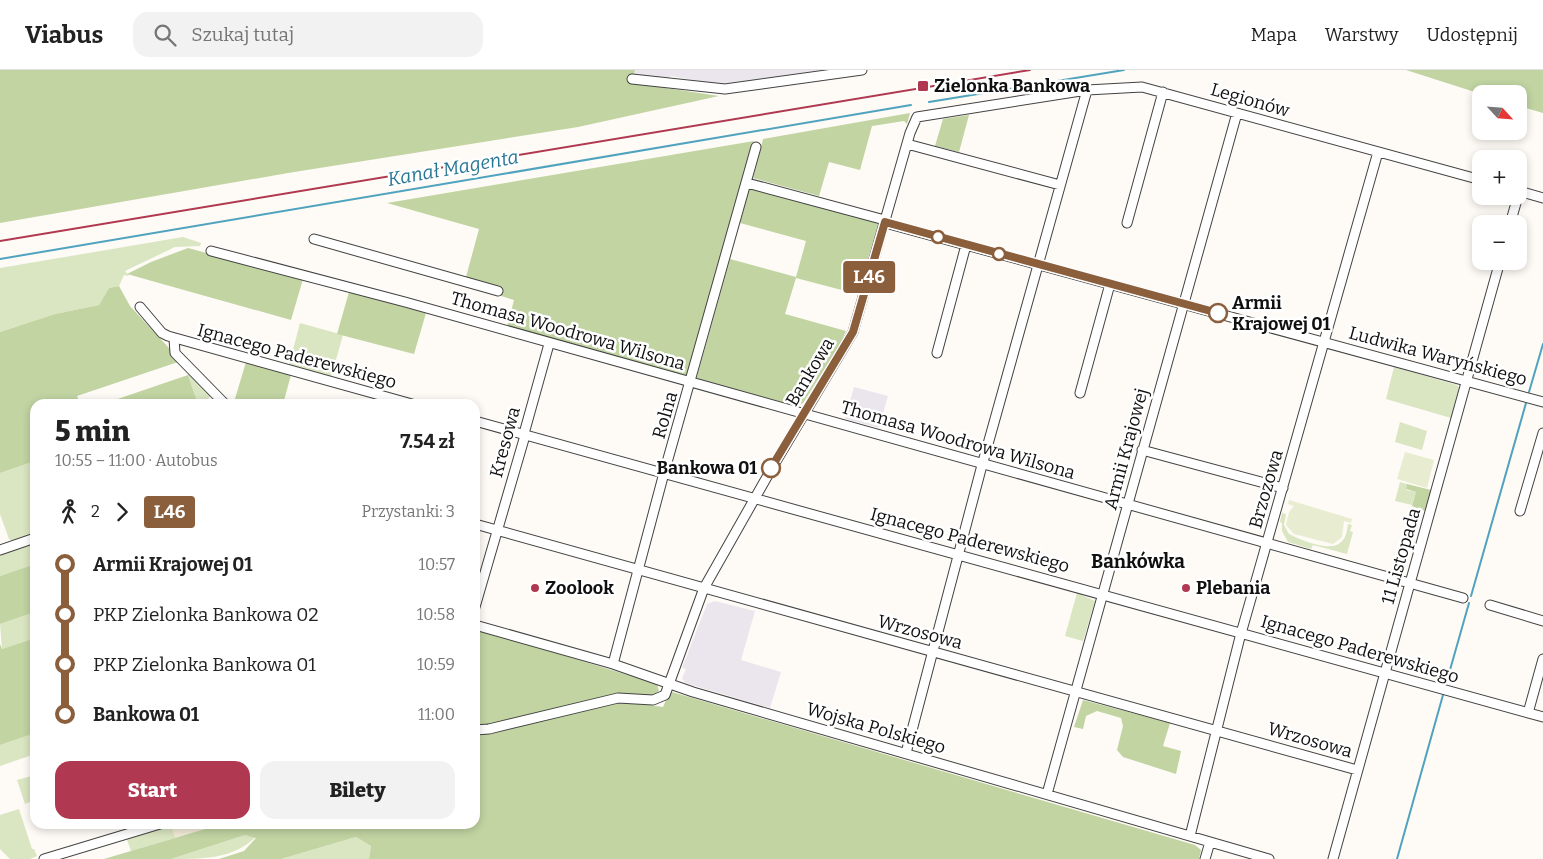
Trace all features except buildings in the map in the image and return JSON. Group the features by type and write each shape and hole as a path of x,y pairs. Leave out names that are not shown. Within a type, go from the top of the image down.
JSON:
{"street":[{"path":"632,79 725,89 862,70"},
{"name":"Legionów","path":"917,117 1088,90 1142,87 1472,178"},
{"path":"906,753 982,463 1088,90"},
{"path":"1127,223 1163,92"},
{"name":"Armii Krajowej","path":"1047,794 1237,113"},
{"name":"Bankowa","path":"669,684 704,588 754,498 853,332 907,144 917,117"},
{"path":"907,144 1060,185"},
{"name":"Rolna","path":"613,664 664,473 691,383 756,147"},
{"name":"Brzozowa","path":"1190,836 1241,632 1378,152"},
{"name":"Ludwika Waryńskiego","path":"746,183 1543,402"},
{"path":"1527,195 1543,198"},
{"path":"314,239 498,291"},
{"path":"937,353 966,245"},
{"name":"Thomasa Woodrowa Wilsona","path":"211,251 804,413 1464,598"},
{"name":"11 Listopada","path":"1333,859 1498,270"},
{"path":"1080,393 1110,284"},
{"path":"140,307 162,333 174,339 175,353 220,399"},
{"name":"Ignacego Paderewskiego","path":"174,339 394,399"},
{"name":"Kresowa","path":"480,589 525,435 549,344"},
{"name":"Ignacego Paderewskiego","path":"480,422 1543,717"},
{"path":"1520,511 1543,433"},
{"path":"1142,450 1283,488"},
{"name":"Wrzosowa","path":"480,525 1357,770"},
{"path":"0,550 30,540"},
{"path":"1490,605 1543,621"},
{"name":"Wojska Polskiego","path":"480,626 613,664 669,684 1269,859"},
{"path":"1528,713 1543,659"},
{"path":"480,730 618,698 657,700 665,695 669,684"},
{"path":"44,859 143,829"},
{"path":"1204,859 1210,842"}],"shaded area":[{"path":"635,70 824,70 721,85 671,76 667,79 634,74"},
{"path":"854,387 888,396 879,428 845,419"},
{"path":"715,601 755,611 741,660 781,672 770,708 685,683 682,678 686,669 682,668 707,604"},
{"path":"172,829 205,829 175,838"}],"green space":[{"path":"0,70 635,70 632,83 719,96 578,127 288,173 0,223"},
{"path":"1406,70 1543,70 1543,113 1528,109 1528,85 1472,85 1472,91"},
{"path":"910,113 907,124 904,121 872,126 860,170 829,162 819,196 753,178 763,139"},
{"path":"969,115 959,152 935,146 943,119"},
{"path":"754,141 688,377 507,327 514,300 498,295 500,286 466,277 479,229 387,203"},
{"path":"750,186 879,222 857,294 796,278 785,314 846,331 838,348 803,403 797,406 696,380 730,259 796,277 806,241 740,223"},
{"path":"183,237 201,243 200,246 175,247 125,271 129,276 124,275 119,286 109,288 99,305 55,314 0,332 0,268"},
{"path":"188,248 303,279 291,320 127,274 151,262"},
{"path":"119,286 130,306 181,361 77,396 78,399 30,399 30,463 0,473 0,332 55,314 99,305 109,288"},
{"path":"349,292 426,313 414,354 337,334"},
{"path":"300,323 343,335 331,377 289,365"},
{"path":"246,362 291,375 284,399 235,399"},
{"path":"1394,367 1457,385 1459,388 1451,418 1386,399"},
{"path":"192,373 212,394 208,399 196,399 188,375"},
{"path":"188,375 196,399 118,399"},
{"path":"1400,422 1427,431 1422,450 1395,442"},
{"path":"1405,452 1434,460 1427,488 1397,479"},
{"path":"30,463 30,537 15,542 9,539 0,514 0,473"},
{"path":"1400,482 1407,484 1406,490 1416,492 1412,505 1395,501"},
{"path":"1407,484 1431,490 1425,511 1412,506 1416,492 1406,489"},
{"path":"1289,500 1352,519 1351,523 1344,521 1342,537 1333,544 1294,534 1286,525 1289,512 1294,506 1288,504"},
{"path":"1282,513 1286,514 1284,525 1289,534 1322,546 1340,543 1345,537 1348,524 1352,525 1350,531 1353,532 1347,554 1313,545 1311,549 1288,542 1280,522"},
{"path":"30,544 30,566 0,576 0,554"},
{"path":"30,566 30,614 0,624 0,576"},
{"path":"1077,593 1095,601 1083,641 1065,636"},
{"path":"30,614 30,640 2,649 0,624"},
{"path":"480,630 657,684 659,691 652,696 649,705 663,707 669,693 672,692 1195,845 1201,850 1199,859 369,859 371,846 356,837 281,859 219,859 244,851 256,838 245,835 171,859 104,859 205,829 480,829"},
{"path":"30,640 30,735 0,745 0,644 2,649"},
{"path":"1083,700 1170,723 1163,746 1181,751 1176,774 1123,757 1117,750 1123,726 1121,718 1097,711 1086,716 1083,729 1074,727"},
{"path":"30,734 30,756 0,766 0,745"},
{"path":"30,776 30,802 25,804 17,780"},
{"path":"19,809 32,849 34,849 37,856 30,859 10,859 0,849 0,815"},
{"path":"154,829 172,829 175,838 131,851 126,837"},
{"path":"245,835 256,837 228,854 207,858 171,859"},
{"path":"356,837 371,846 369,859 281,859"}],"waterway":[{"name":"Kanał Magenta","path":"929,102 1124,70"},
{"name":"Kanał Magenta","path":"0,259 911,105"},
{"path":"1529,392 1543,344"},
{"path":"1471,596 1526,403"},
{"path":"1446,684 1469,603"},
{"path":"1397,859 1443,695"}],"railway":[{"path":"0,241 1030,70"}],"bus line":[{"name":"L46","path":"771,468 853,332 885,222 1218,313"}],"place":[{"name":"Zielonka Bankowa","path":"923,86"},
{"name":"Armii Krajowej 01","path":"1218,313"},
{"name":"Bankowa 01","path":"771,468"},
{"name":"Zoolook","path":"535,588"},
{"name":"Plebania","path":"1186,588"}],"district":[{"name":"Bankówka","path":"1138,561"}]}
